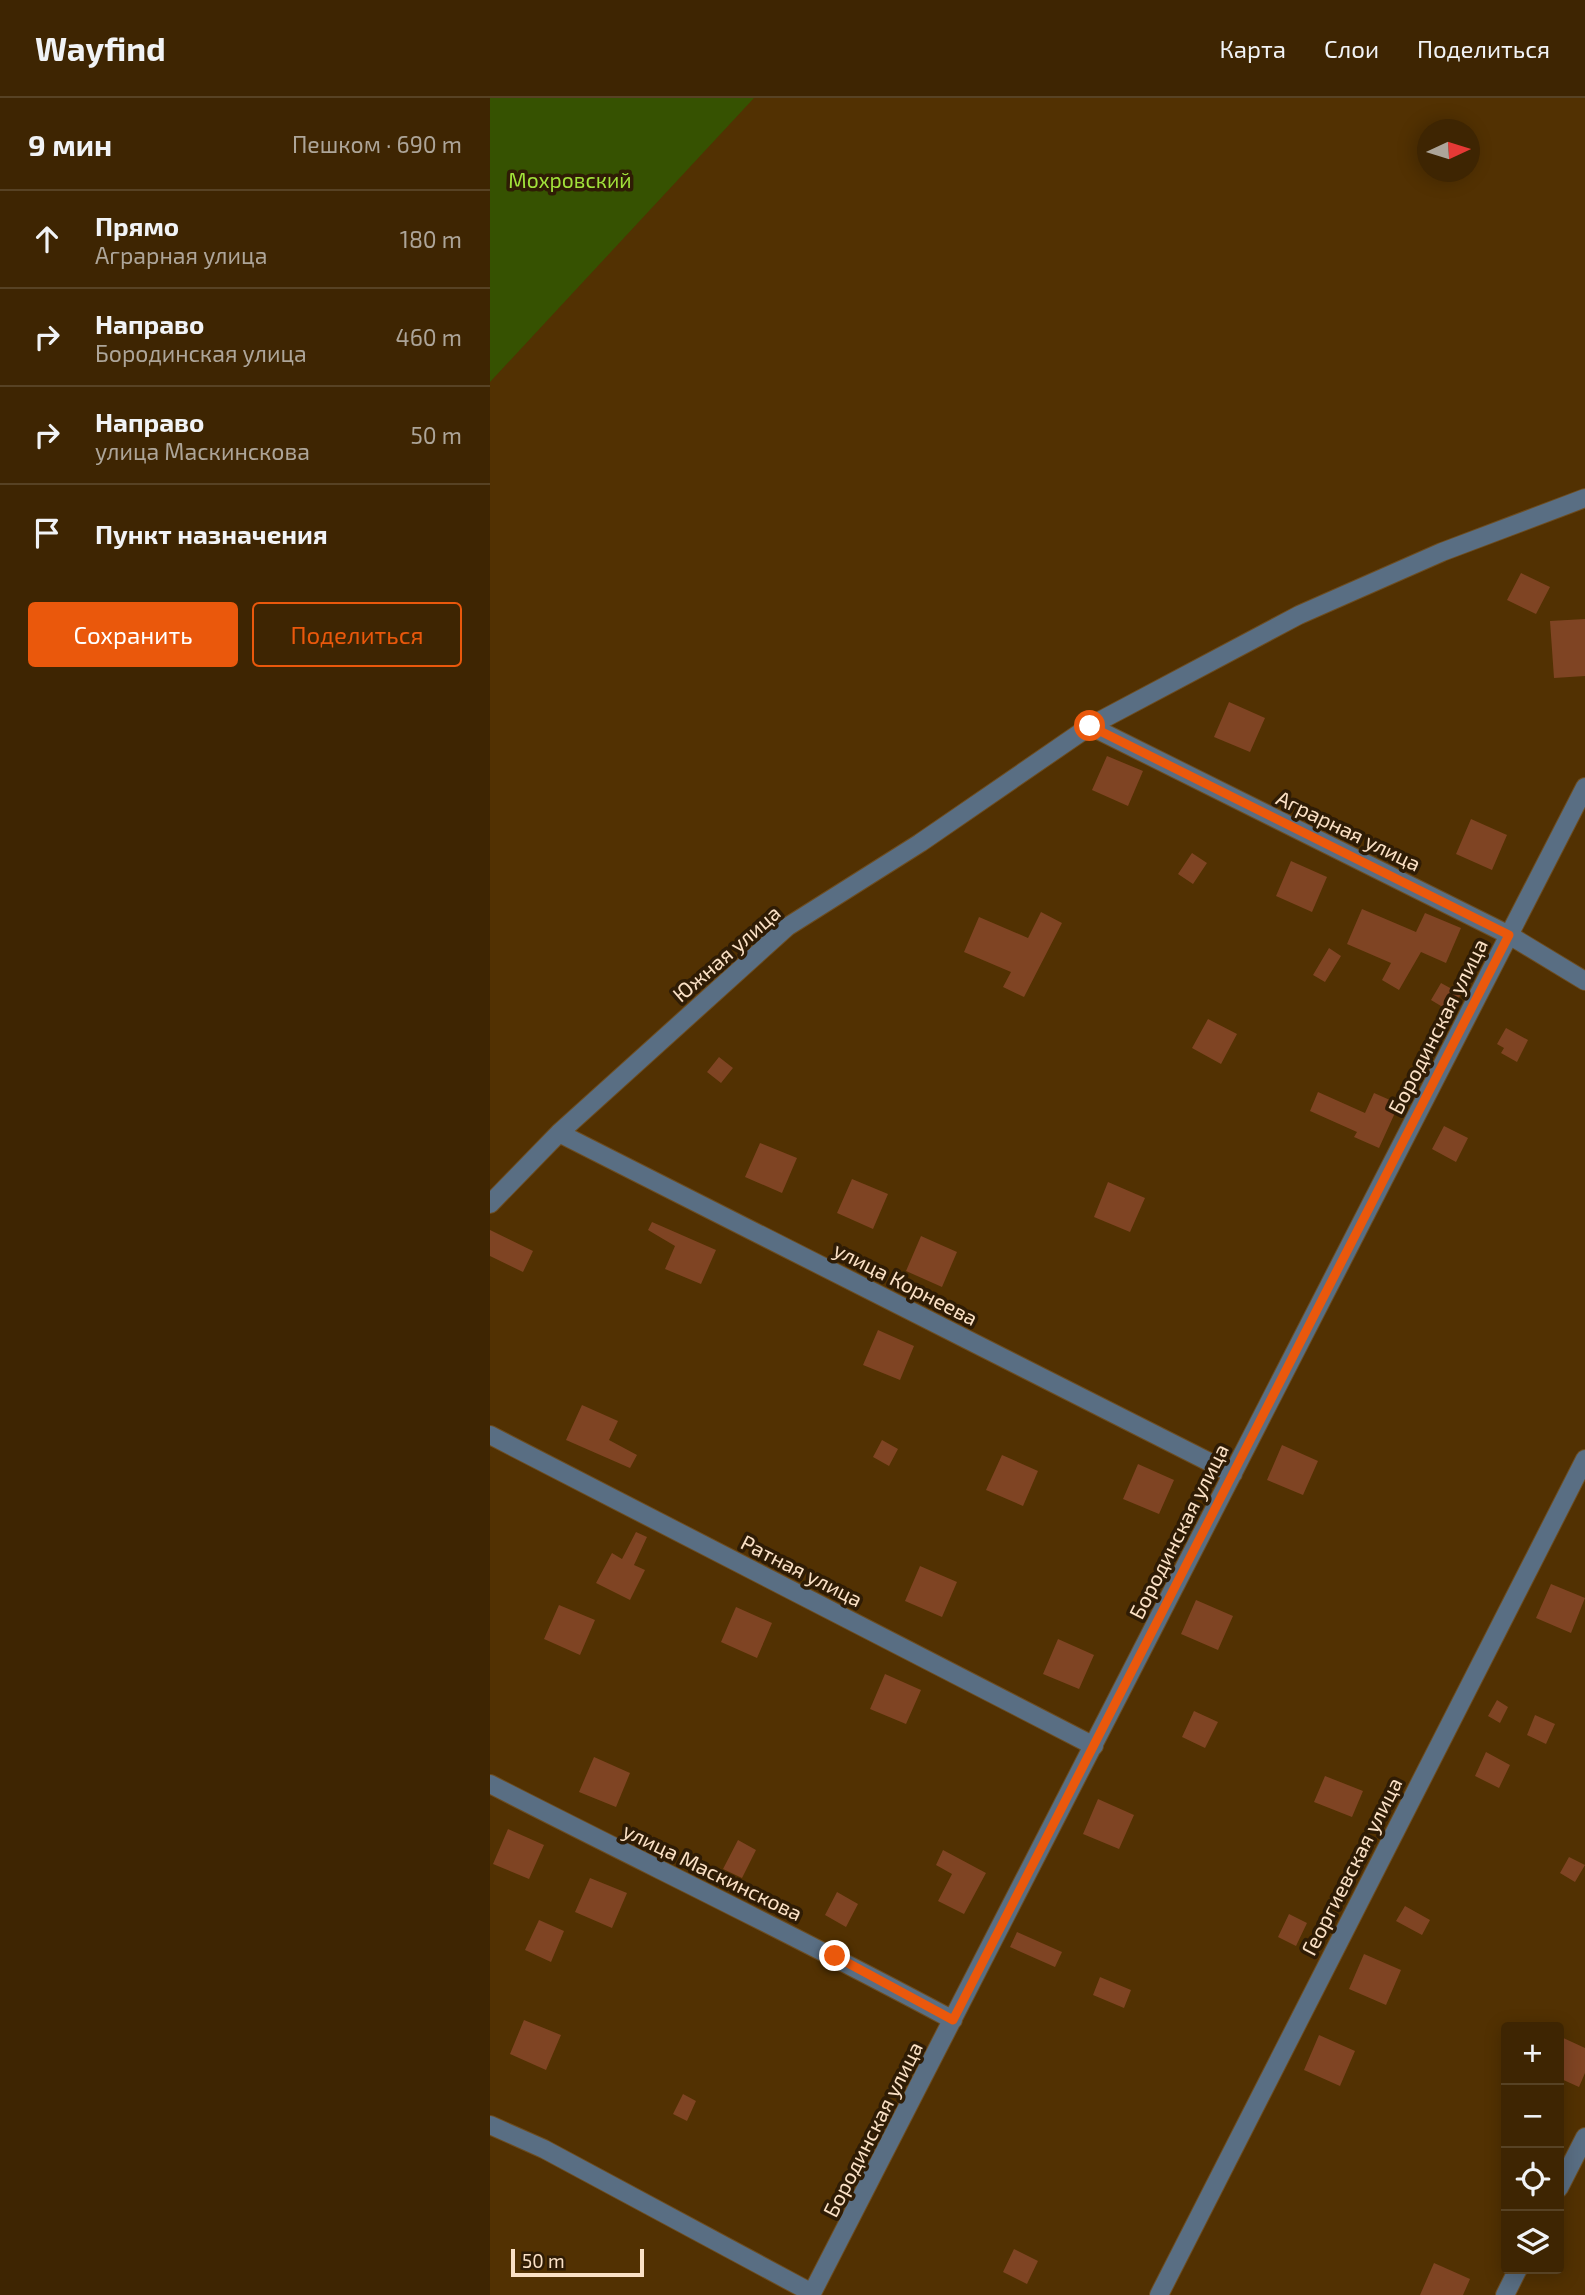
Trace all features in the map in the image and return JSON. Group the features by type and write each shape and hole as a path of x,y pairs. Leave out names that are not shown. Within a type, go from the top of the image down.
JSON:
{"street":[{"name":"Южная улица","path":"490,1204 559,1133 787,926 920,844 1090,726 1299,615 1442,552 1585,498"},
{"name":"Аграрная улица","path":"1090,726 1509,935 1585,981"},
{"name":"Бородинская улица","path":"812,2294 1585,787"},
{"name":"улица Корнеева","path":"559,1133 1233,1474"},
{"name":"Ратная улица","path":"490,1435 1094,1746"},
{"name":"Георгиевская улица","path":"1158,2295 1585,1459"},
{"name":"улица Маскинскова","path":"490,1784 691,1887 835,1956 953,2020"},
{"path":"490,2125 544,2149 812,2294"},
{"path":"1564,2178 1585,2137"},
{"path":"1505,2295 1516,2274"}],"green space":[{"name":"Мохровский","path":"490,98 754,98 490,382"}],"building":[{"path":"1521,573 1550,587 1536,614 1507,600"},
{"path":"1585,619 1585,676 1554,678 1550,621"},
{"path":"1229,702 1265,718 1250,752 1214,737"},
{"path":"1107,756 1143,771 1128,806 1092,790"},
{"path":"1471,819 1507,835 1492,870 1456,854"},
{"path":"1192,853 1207,863 1193,884 1178,874"},
{"path":"1291,861 1327,877 1312,912 1276,896"},
{"path":"1362,909 1416,932 1425,913 1461,928 1446,963 1421,952 1399,990 1382,980 1391,963 1347,944"},
{"path":"1041,912 1062,923 1024,997 1003,987 1011,972 964,952 979,917 1028,938"},
{"path":"1329,948 1341,956 1325,982 1313,975"},
{"path":"1441,983 1461,994 1451,1012 1431,1000"},
{"path":"1208,1019 1237,1034 1221,1064 1192,1048"},
{"path":"1506,1028 1528,1040 1517,1062 1501,1053 1504,1048 1497,1044"},
{"path":"719,1057 733,1068 721,1083 707,1072"},
{"path":"1318,1092 1365,1113 1374,1093 1399,1104 1379,1148 1354,1137 1357,1132 1310,1111"},
{"path":"1444,1126 1468,1138 1456,1162 1432,1149"},
{"path":"760,1143 797,1158 782,1193 745,1177"},
{"path":"852,1179 888,1194 873,1229 837,1213"},
{"path":"1108,1182 1145,1198 1130,1232 1094,1217"},
{"path":"652,1222 716,1250 701,1284 665,1269 675,1246 648,1230"},
{"path":"490,1230 533,1251 523,1272 490,1256"},
{"path":"921,1236 957,1252 942,1287 906,1271"},
{"path":"878,1330 914,1346 900,1380 863,1365"},
{"path":"582,1405 618,1421 609,1440 637,1455 630,1468 566,1440"},
{"path":"882,1440 898,1449 889,1466 873,1457"},
{"path":"1282,1445 1318,1461 1303,1495 1267,1480"},
{"path":"1002,1455 1038,1471 1023,1506 986,1490"},
{"path":"1138,1464 1174,1480 1159,1514 1123,1499"},
{"path":"636,1532 647,1537 634,1565 645,1570 630,1600 596,1583 612,1553 622,1559"},
{"path":"920,1566 957,1582 942,1617 905,1601"},
{"path":"1551,1584 1585,1598 1571,1633 1536,1618"},
{"path":"1196,1600 1233,1616 1218,1650 1181,1634"},
{"path":"559,1605 595,1620 580,1655 544,1639"},
{"path":"736,1607 772,1623 757,1658 721,1642"},
{"path":"1058,1639 1094,1655 1079,1689 1043,1674"},
{"path":"885,1674 921,1690 906,1724 870,1709"},
{"path":"1497,1700 1508,1707 1500,1723 1488,1716"},
{"path":"1194,1711 1218,1722 1205,1748 1182,1737"},
{"path":"1535,1715 1555,1724 1546,1744 1527,1735"},
{"path":"1486,1752 1510,1765 1499,1788 1475,1776"},
{"path":"594,1757 630,1773 616,1807 579,1792"},
{"path":"1325,1776 1363,1791 1352,1817 1314,1802"},
{"path":"1098,1799 1134,1815 1119,1849 1083,1834"},
{"path":"508,1829 544,1845 529,1879 493,1864"},
{"path":"738,1840 756,1850 742,1878 723,1869"},
{"path":"943,1850 986,1873 964,1914 938,1901 952,1874 936,1865"},
{"path":"1569,1857 1585,1865 1575,1882 1560,1873"},
{"path":"590,1878 627,1893 612,1928 575,1912"},
{"path":"837,1892 858,1904 846,1927 825,1915"},
{"path":"1405,1906 1430,1920 1422,1935 1396,1921"},
{"path":"1289,1914 1307,1923 1296,1946 1278,1937"},
{"path":"539,1920 564,1931 551,1962 525,1950"},
{"path":"1017,1932 1062,1952 1055,1967 1010,1947"},
{"path":"1364,1954 1401,1970 1386,2005 1349,1989"},
{"path":"1100,1977 1131,1990 1124,2008 1093,1995"},
{"path":"524,2020 561,2035 546,2070 510,2054"},
{"path":"1319,2035 1355,2051 1340,2086 1304,2070"},
{"path":"1564,2038 1585,2048 1585,2073 1579,2087 1564,2080"},
{"path":"683,2094 696,2101 687,2121 673,2114"},
{"path":"1014,2249 1038,2261 1027,2284 1003,2272"},
{"path":"1434,2263 1470,2279 1463,2295 1420,2295"}],"route":[{"path":"835,1956 953,2020 1509,935 1090,726"}]}
